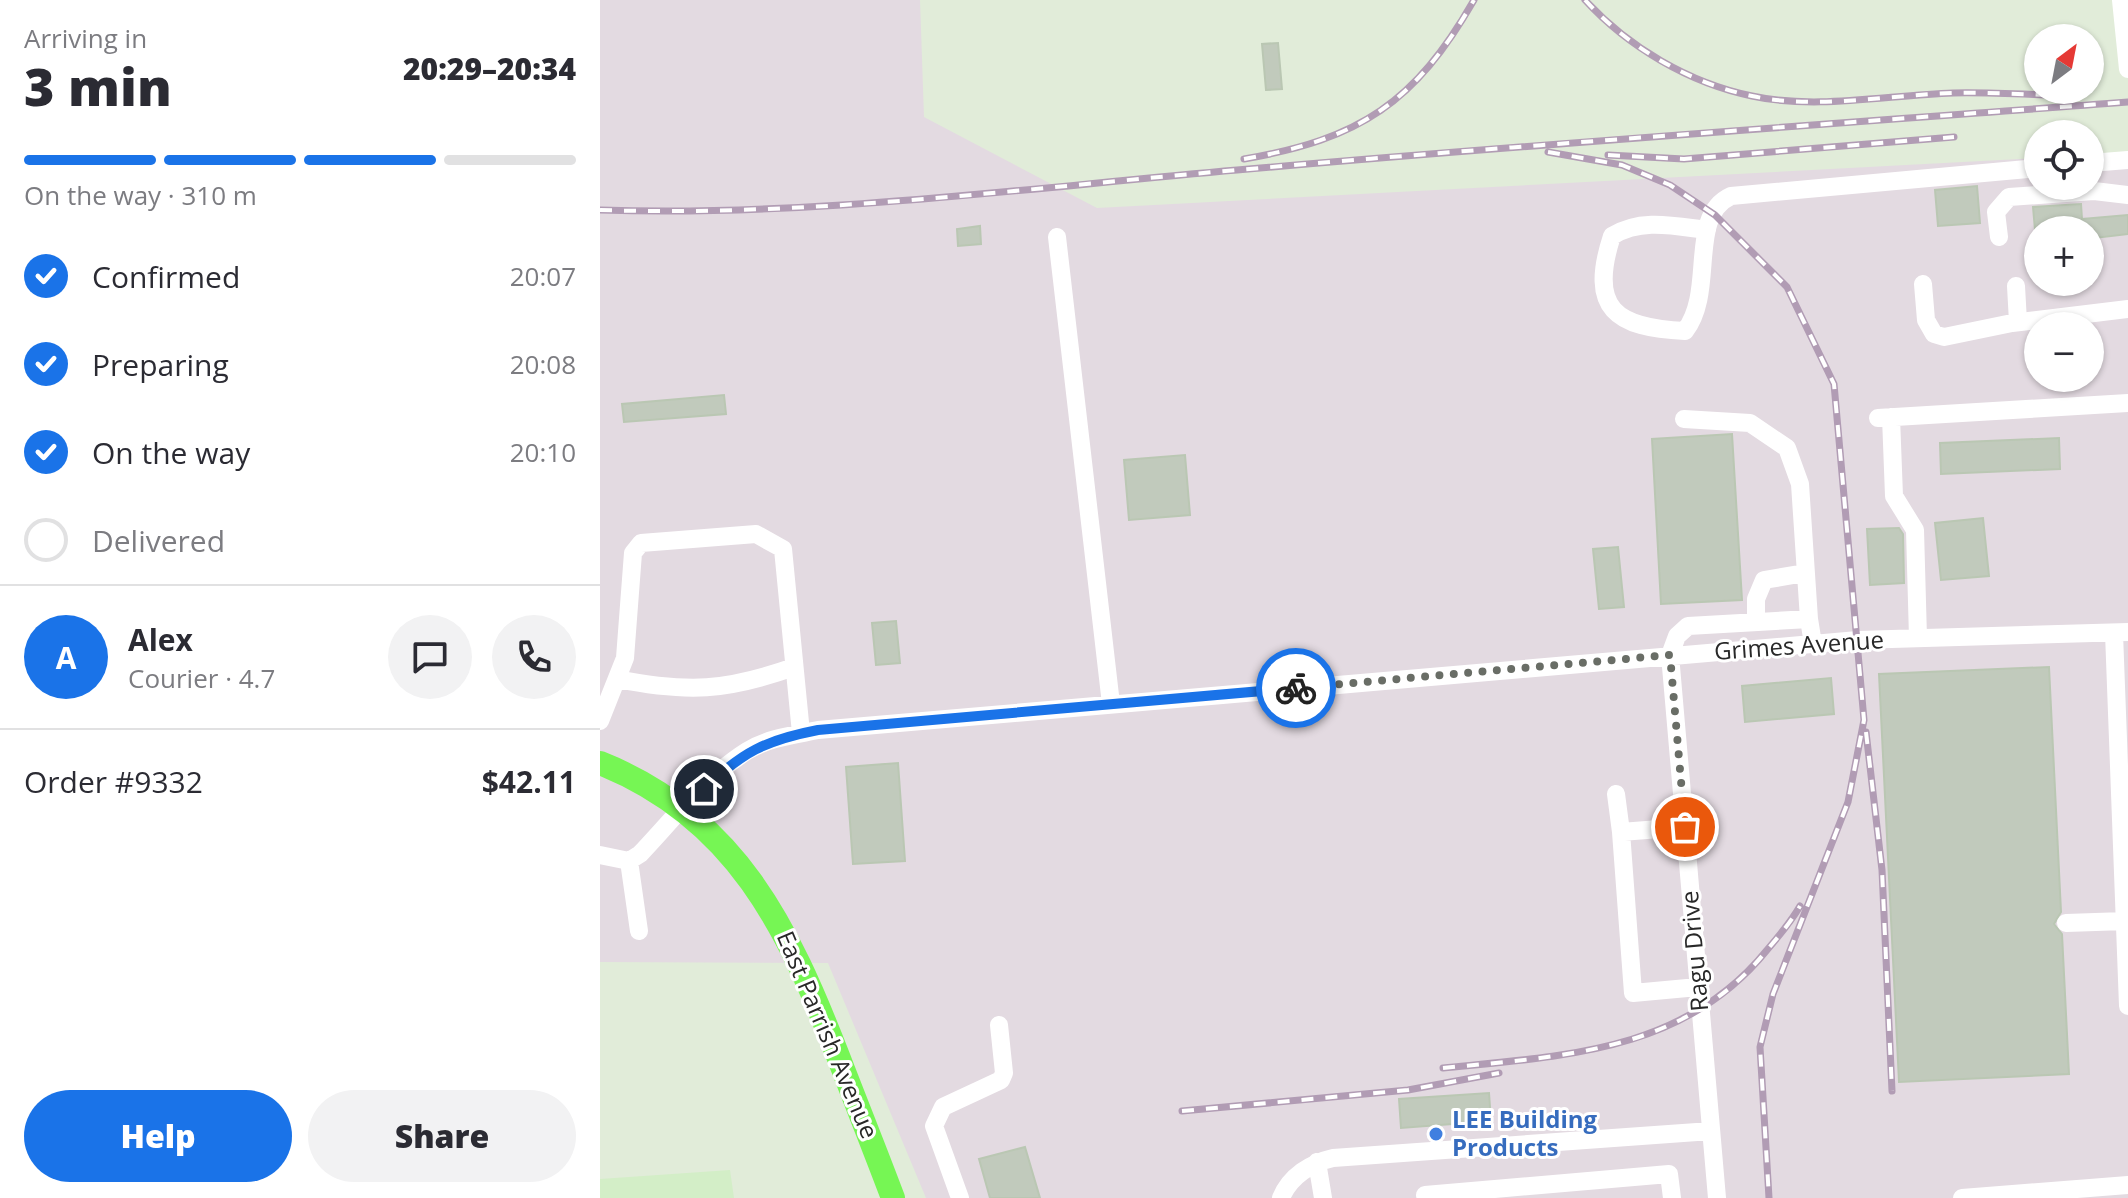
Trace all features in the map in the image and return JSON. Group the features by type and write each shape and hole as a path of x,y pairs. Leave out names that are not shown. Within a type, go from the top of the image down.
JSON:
{"main road":[{"name":"East Parrish Avenue","path":"600,763 644,784 682,809 737,861 781,924 822,1015 893,1198"}],"street":[{"path":"2121,0 2128,69"},
{"path":"2104,162 2128,160"},
{"path":"1707,230 1651,224 1628,226 1612,236 1604,288 1611,310 1626,323 1685,331 1700,306 1707,230 1708,217 1720,201 1731,196 2024,169"},
{"path":"1999,237 1996,212 1999,204 2009,197 2094,191 2128,195"},
{"path":"1057,237 1111,704"},
{"path":"1923,284 1926,320 1934,334 1944,337 2018,322 2128,309"},
{"path":"2016,286 2018,322"},
{"path":"1918,638 1915,530 1894,496 1884,418 2128,403"},
{"path":"1684,419 1750,423 1787,448 1800,484 1813,644"},
{"path":"600,721 625,658 633,553 641,543 756,534 783,549 801,733"},
{"path":"1756,622 1756,599 1764,580 1805,573"},
{"path":"1670,655 1677,636 1688,626 1809,619"},
{"path":"2121,632 2128,1006"},
{"name":"Grimes Avenue","path":"629,861 749,750 801,733 1813,644 2121,632"},
{"name":"Ragu Drive","path":"1670,655 1717,1198"},
{"path":"617,679 662,688 714,690 794,667"},
{"path":"1616,794 1633,993 1698,987"},
{"path":"1621,832 1685,827"},
{"path":"601,855 629,861 639,931"},
{"path":"2066,923 2125,921"},
{"path":"960,1198 934,1126 943,1107 1001,1080 1004,1073 999,1025"},
{"path":"1281,1198 1295,1176 1317,1162 1347,1155 1711,1131"},
{"path":"1317,1162 1323,1198"},
{"path":"1425,1195 1669,1174 1672,1198"},
{"path":"1962,1198 2128,1185"}],"shaded area":[{"path":"600,0 920,0 924,117 1097,208 2024,159 2024,200 2104,200 2104,154 2128,153 2128,1198 926,1198 828,963 600,962"},
{"path":"730,1170 734,1198 600,1198 600,1179"}],"building":[{"path":"1278,43 1282,89 1266,90 1262,44"},
{"path":"1977,186 1980,223 1938,226 1935,190"},
{"path":"2081,204 2082,216 2034,216 2033,207"},
{"path":"2128,215 2128,234 2104,237 2104,217"},
{"path":"980,226 981,244 958,246 957,229"},
{"path":"724,395 726,414 624,422 622,404"},
{"path":"1732,434 1742,600 1661,604 1652,439"},
{"path":"2059,438 2060,469 1941,474 1940,443"},
{"path":"1185,455 1190,515 1129,520 1124,460"},
{"path":"1983,518 1989,576 1941,580 1935,523"},
{"path":"1899,528 1903,534 1904,583 1870,585 1867,529"},
{"path":"1618,547 1624,607 1599,609 1593,549"},
{"path":"896,621 900,663 876,665 872,623"},
{"path":"2049,667 2061,912 2054,924 2062,934 2069,1074 1899,1082 1879,674"},
{"path":"1831,678 1834,714 1745,722 1742,686"},
{"path":"898,763 905,861 853,864 846,767"},
{"path":"1489,1093 1491,1121 1401,1128 1399,1099"},
{"path":"1025,1147 1040,1198 990,1198 979,1159"}],"railway":[{"path":"1244,159 1321,140 1380,111 1406,90 1429,65 1452,36 1474,0"},
{"path":"1585,0 1620,33 1661,61 1705,82 1752,96 1826,102 1953,93 2024,94"},
{"path":"600,210 680,211 840,205 1460,152 2128,102"},
{"path":"1608,155 1684,159 1954,137"},
{"path":"1548,152 1622,165 1670,185 1715,215 1787,287 1834,384 1864,720 1848,802 1773,994 1760,1047 1769,1198"},
{"path":"1866,732 1882,870 1892,1091"},
{"path":"1443,1068 1577,1052 1620,1043 1660,1029 1699,1010 1734,984 1767,950 1800,906"},
{"path":"1182,1111 1408,1090 1499,1073"}],"way so far":[{"path":"1296,688 1670,655 1685,827"}],"place":[{"name":"LEE Building Products","path":"1436,1134"}],"route":[{"path":"704,789 749,750 781,737 818,730 1296,688"}]}
